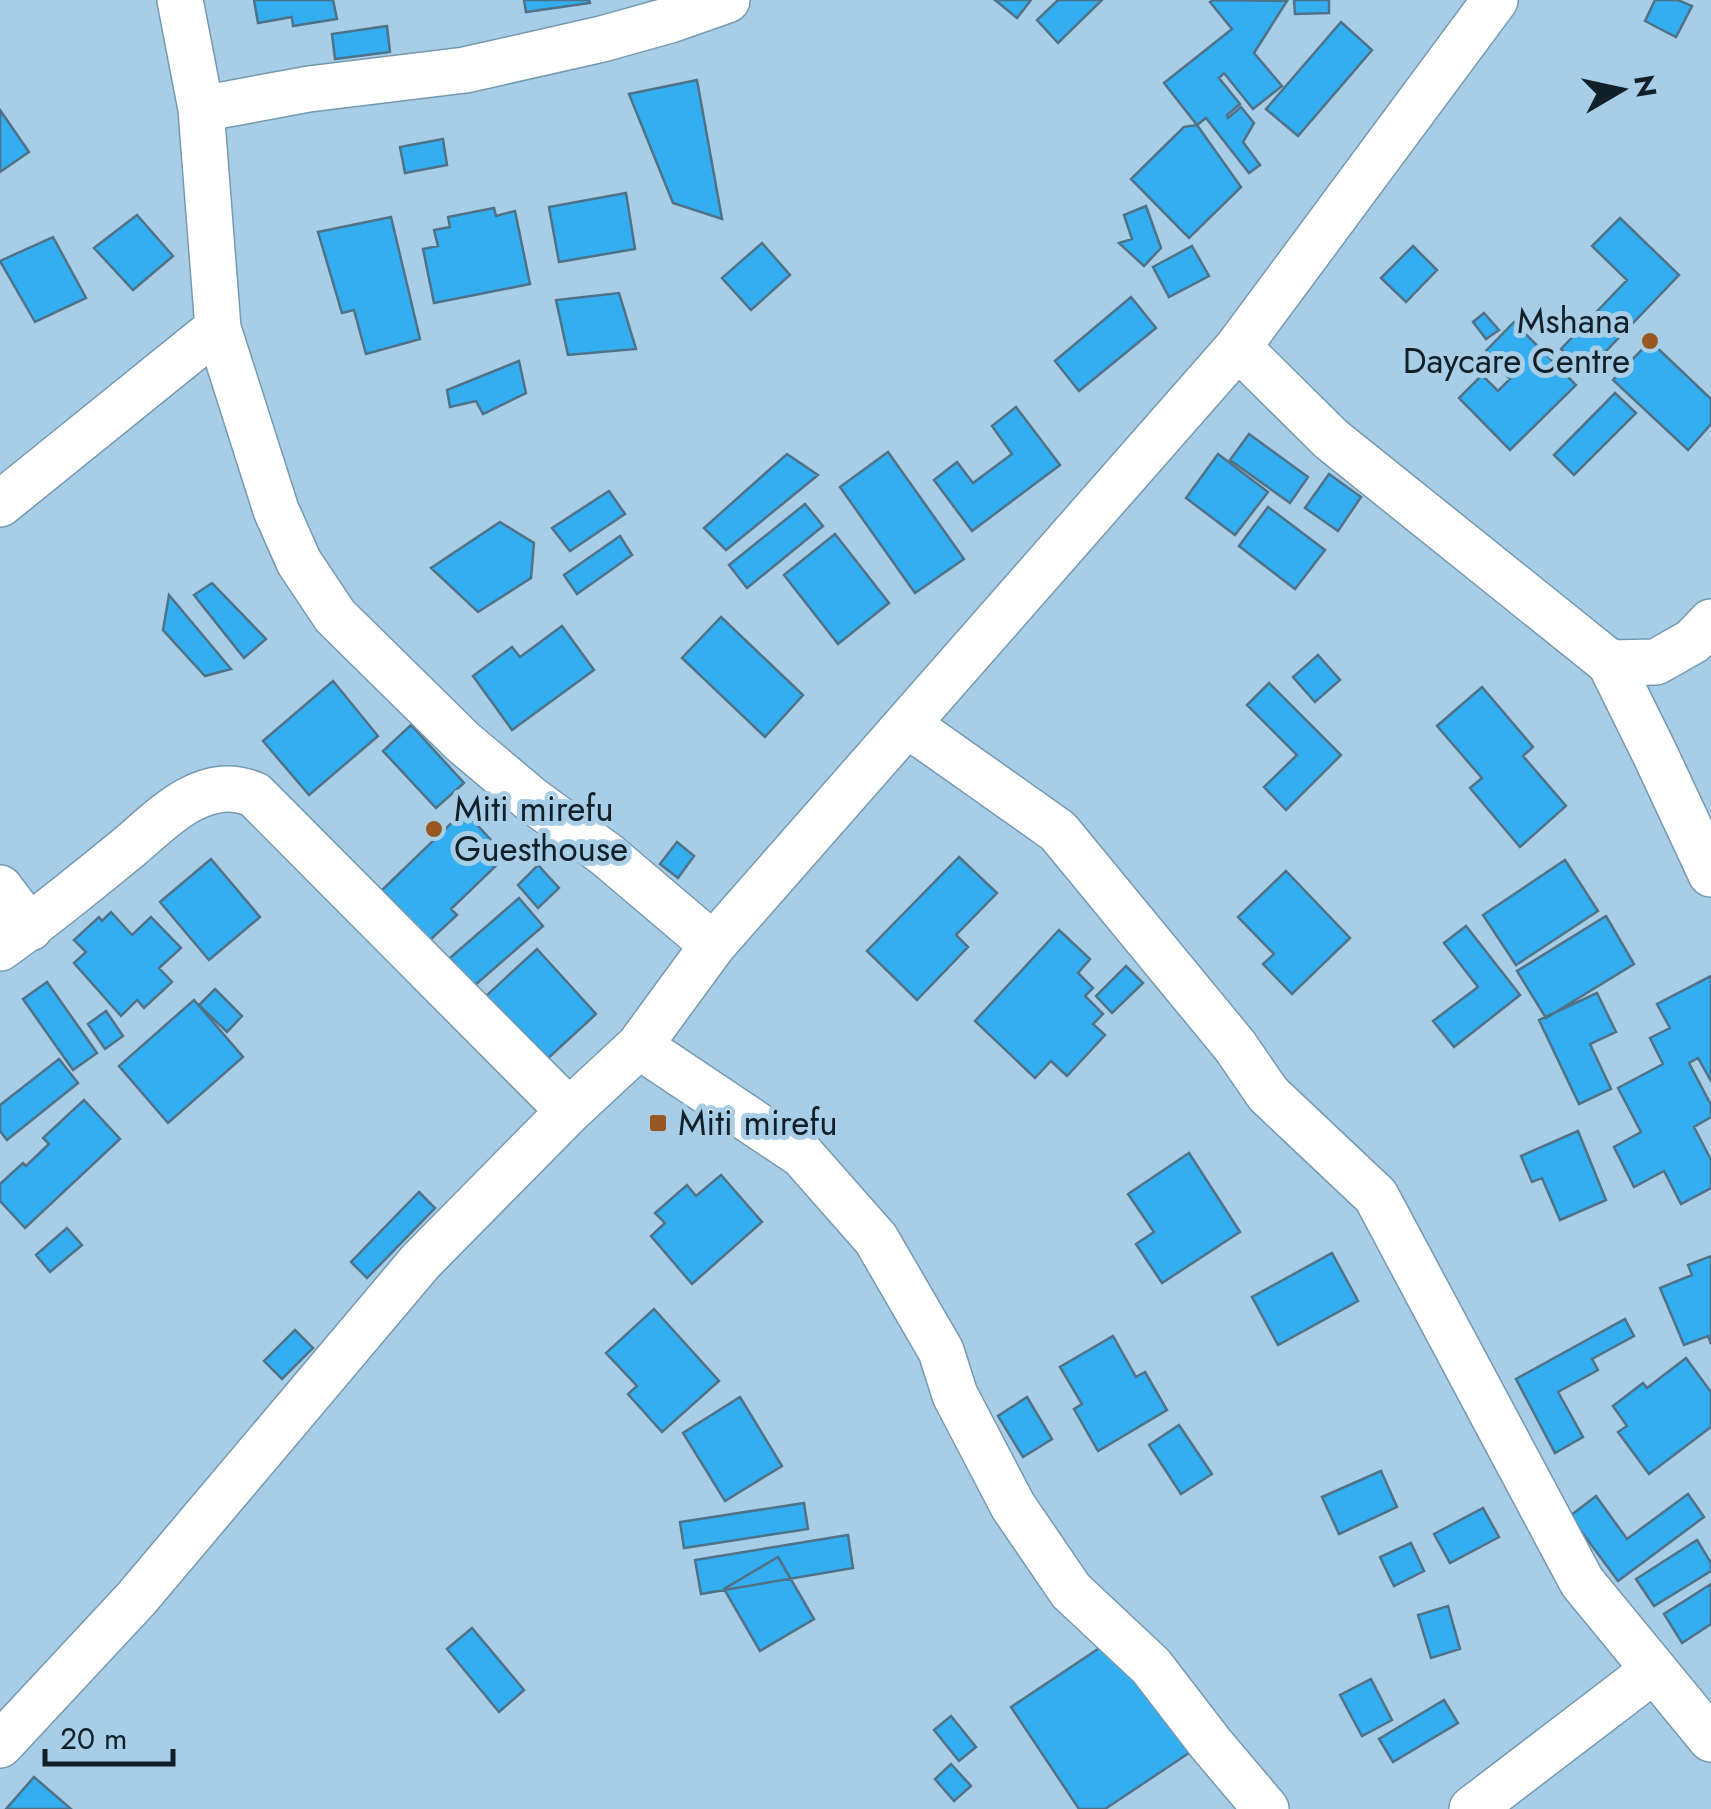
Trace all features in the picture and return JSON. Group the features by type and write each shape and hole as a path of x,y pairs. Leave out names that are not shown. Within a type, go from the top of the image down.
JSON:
{"street":[{"path":"180,0 201,109 218,328 276,510 299,562 335,616 463,742 714,945"},
{"path":"201,109 308,89 465,70 602,39 668,10 726,0"},
{"path":"0,1745 136,1599 421,1262 569,1110 639,1046 714,945 1238,348 1495,0"},
{"path":"0,504 218,328"},
{"path":"1238,348 1331,439 1610,663 1711,874"},
{"path":"1610,663 1656,662 1693,640 1711,622"},
{"path":"908,725 1058,831 1235,1046 1268,1094 1376,1196 1582,1582 1711,1738"},
{"path":"0,888 15,938 190,800 236,787 255,795 569,1110"},
{"path":"639,1046 802,1155 876,1239 942,1350 955,1395 1013,1506 1061,1577 1151,1666 1266,1809"},
{"path":"1472,1809 1654,1670"}],"building":[{"path":"254,0 333,0 337,19 293,26 292,17 258,23"},
{"path":"524,0 589,0 590,3 526,12"},
{"path":"995,0 1031,0 1017,18"},
{"path":"1058,0 1102,0 1058,43 1037,20"},
{"path":"1294,0 1329,0 1329,13 1295,14"},
{"path":"1655,0 1678,0 1692,6 1676,37 1645,21"},
{"path":"1287,1 1254,53 1282,86 1253,109 1224,73 1219,78 1240,104 1228,118 1241,107 1254,123 1243,142 1260,165 1249,173 1206,118 1197,125 1164,83 1232,29 1210,2"},
{"path":"1341,22 1372,50 1298,136 1266,109"},
{"path":"387,26 390,52 335,59 332,34"},
{"path":"697,80 722,219 673,203 629,94"},
{"path":"0,110 29,152 0,172"},
{"path":"1197,125 1241,187 1189,238 1131,179 1184,127"},
{"path":"443,139 447,165 405,173 400,147"},
{"path":"626,193 635,249 559,262 549,207"},
{"path":"1146,206 1161,248 1144,266 1119,243 1132,239 1124,215"},
{"path":"494,208 496,216 515,211 530,284 434,303 423,249 438,246 434,230 450,227 448,217"},
{"path":"137,215 173,256 133,290 94,248"},
{"path":"391,217 420,339 366,354 354,310 342,313 318,232"},
{"path":"1620,218 1679,275 1585,373 1561,349 1627,280 1592,246"},
{"path":"53,237 86,298 35,322 0,261"},
{"path":"762,243 790,275 751,310 722,278"},
{"path":"1192,246 1209,276 1169,297 1153,267"},
{"path":"1413,246 1437,270 1406,302 1381,278"},
{"path":"619,293 636,349 568,355 556,300"},
{"path":"1131,297 1156,328 1079,391 1055,361"},
{"path":"1484,313 1499,330 1486,339 1473,322"},
{"path":"1514,322 1576,385 1510,450 1459,398 1482,375 1498,391 1510,379 1484,353"},
{"path":"1650,341 1711,399 1711,424 1688,450 1613,380"},
{"path":"519,361 526,393 483,414 476,401 450,407 447,390"},
{"path":"1615,393 1636,413 1574,475 1554,455"},
{"path":"1016,407 1060,465 972,531 934,480 957,462 973,483 1012,454 992,426"},
{"path":"1249,434 1308,477 1290,503 1230,460"},
{"path":"888,452 964,559 915,593 840,487"},
{"path":"787,454 818,475 726,550 704,528"},
{"path":"1218,454 1268,492 1235,535 1186,498"},
{"path":"1329,474 1361,497 1338,531 1305,508"},
{"path":"609,491 625,514 570,551 552,528"},
{"path":"805,504 823,526 747,588 729,565"},
{"path":"1268,507 1325,550 1295,589 1239,546"},
{"path":"500,522 534,543 531,578 478,612 431,568"},
{"path":"835,534 889,603 838,644 784,575"},
{"path":"620,536 632,555 577,594 564,575"},
{"path":"212,583 266,639 244,658 194,595"},
{"path":"169,595 231,669 205,676 163,630"},
{"path":"721,617 803,695 765,737 682,658"},
{"path":"562,626 594,670 512,730 473,676 512,647 520,657"},
{"path":"1318,655 1340,680 1315,702 1293,677"},
{"path":"333,681 378,736 309,795 263,741"},
{"path":"1269,683 1341,755 1286,810 1264,787 1297,755 1247,705"},
{"path":"1482,687 1533,747 1523,756 1566,806 1520,847 1470,788 1482,778 1437,726"},
{"path":"411,725 464,783 436,808 383,751"},
{"path":"464,811 506,856 451,909 457,915 430,940 382,890"},
{"path":"677,842 694,856 678,878 660,864"},
{"path":"959,857 997,893 956,935 968,947 917,1000 867,951"},
{"path":"211,859 260,917 209,960 160,902"},
{"path":"1565,860 1598,911 1516,965 1483,915"},
{"path":"538,865 559,888 538,908 518,885"},
{"path":"1286,871 1350,938 1292,994 1263,964 1274,954 1238,917"},
{"path":"519,898 543,926 474,986 450,958"},
{"path":"111,912 132,935 151,917 181,948 159,968 172,982 144,1008 137,1000 121,1016 74,963 86,952 74,940 99,917 102,921"},
{"path":"1606,916 1634,964 1546,1018 1517,971"},
{"path":"1466,926 1520,995 1454,1047 1433,1021 1478,987 1444,943"},
{"path":"1059,930 1090,959 1078,973 1093,988 1085,996 1103,1014 1093,1024 1105,1035 1067,1076 1051,1061 1035,1078 975,1021"},
{"path":"537,949 596,1014 544,1062 485,997"},
{"path":"1126,966 1143,983 1112,1013 1096,996"},
{"path":"1711,976 1711,1081 1698,1058 1689,1063 1711,1105 1711,1117 1694,1127 1711,1160 1711,1188 1681,1204 1664,1171 1634,1187 1614,1147 1641,1132 1618,1088 1663,1064 1650,1038 1670,1028 1657,1004"},
{"path":"47,982 97,1053 73,1070 23,999"},
{"path":"215,989 242,1016 227,1032 199,1005"},
{"path":"1597,993 1616,1032 1590,1044 1611,1089 1579,1104 1539,1020"},
{"path":"194,1000 243,1057 168,1123 119,1066"},
{"path":"106,1011 123,1036 105,1049 88,1024"},
{"path":"59,1059 78,1083 7,1140 0,1131 0,1105"},
{"path":"84,1100 120,1139 25,1228 0,1201 0,1184 49,1144 43,1138"},
{"path":"1578,1131 1606,1200 1560,1220 1542,1178 1532,1182 1521,1156"},
{"path":"1189,1153 1240,1232 1162,1283 1136,1244 1154,1232 1128,1194"},
{"path":"721,1175 762,1222 692,1284 651,1236 665,1223 655,1213 687,1185 696,1196"},
{"path":"419,1192 435,1208 367,1278 351,1262"},
{"path":"67,1228 82,1245 50,1272 36,1255"},
{"path":"1332,1253 1358,1301 1278,1345 1252,1297"},
{"path":"1711,1256 1711,1344 1708,1336 1684,1345 1660,1288 1692,1275 1688,1265"},
{"path":"654,1309 719,1381 662,1432 628,1394 637,1386 606,1353"},
{"path":"1625,1319 1634,1336 1592,1359 1598,1370 1558,1392 1583,1437 1555,1453 1516,1379"},
{"path":"295,1330 313,1348 282,1379 264,1361"},
{"path":"1113,1336 1136,1377 1145,1372 1167,1410 1098,1451 1074,1409 1082,1404 1060,1367"},
{"path":"1686,1358 1711,1392 1711,1427 1649,1474 1618,1432 1627,1426 1613,1406 1643,1383 1647,1388"},
{"path":"740,1397 782,1466 725,1501 683,1433"},
{"path":"1027,1397 1052,1439 1023,1457 998,1416"},
{"path":"1179,1425 1212,1474 1181,1494 1149,1445"},
{"path":"1381,1471 1397,1507 1339,1534 1322,1497"},
{"path":"1688,1494 1704,1517 1618,1581 1570,1516 1596,1496 1627,1539"},
{"path":"804,1503 808,1529 684,1548 680,1522"},
{"path":"1483,1508 1499,1537 1450,1563 1434,1534"},
{"path":"848,1535 853,1568 701,1594 695,1560"},
{"path":"1697,1540 1711,1563 1711,1571 1654,1606 1636,1579"},
{"path":"1411,1543 1424,1571 1394,1586 1380,1557"},
{"path":"778,1557 814,1619 760,1651 724,1589"},
{"path":"1711,1584 1711,1624 1682,1643 1664,1614"},
{"path":"1448,1606 1460,1649 1431,1658 1418,1615"},
{"path":"472,1628 524,1690 499,1712 447,1649"},
{"path":"1116,1637 1192,1751 1105,1809 1079,1809 1011,1707"},
{"path":"1371,1679 1392,1720 1362,1736 1340,1695"},
{"path":"1444,1700 1458,1723 1393,1762 1379,1739"},
{"path":"951,1716 976,1747 959,1761 934,1730"},
{"path":"951,1764 971,1786 954,1801 935,1779"},
{"path":"34,1777 71,1809 6,1809"}],"place":[{"name":"Mshana Daycare Centre","path":"1650,341"},
{"name":"Miti mirefu Guesthouse","path":"434,829"},
{"name":"Miti mirefu","path":"658,1123"}]}
